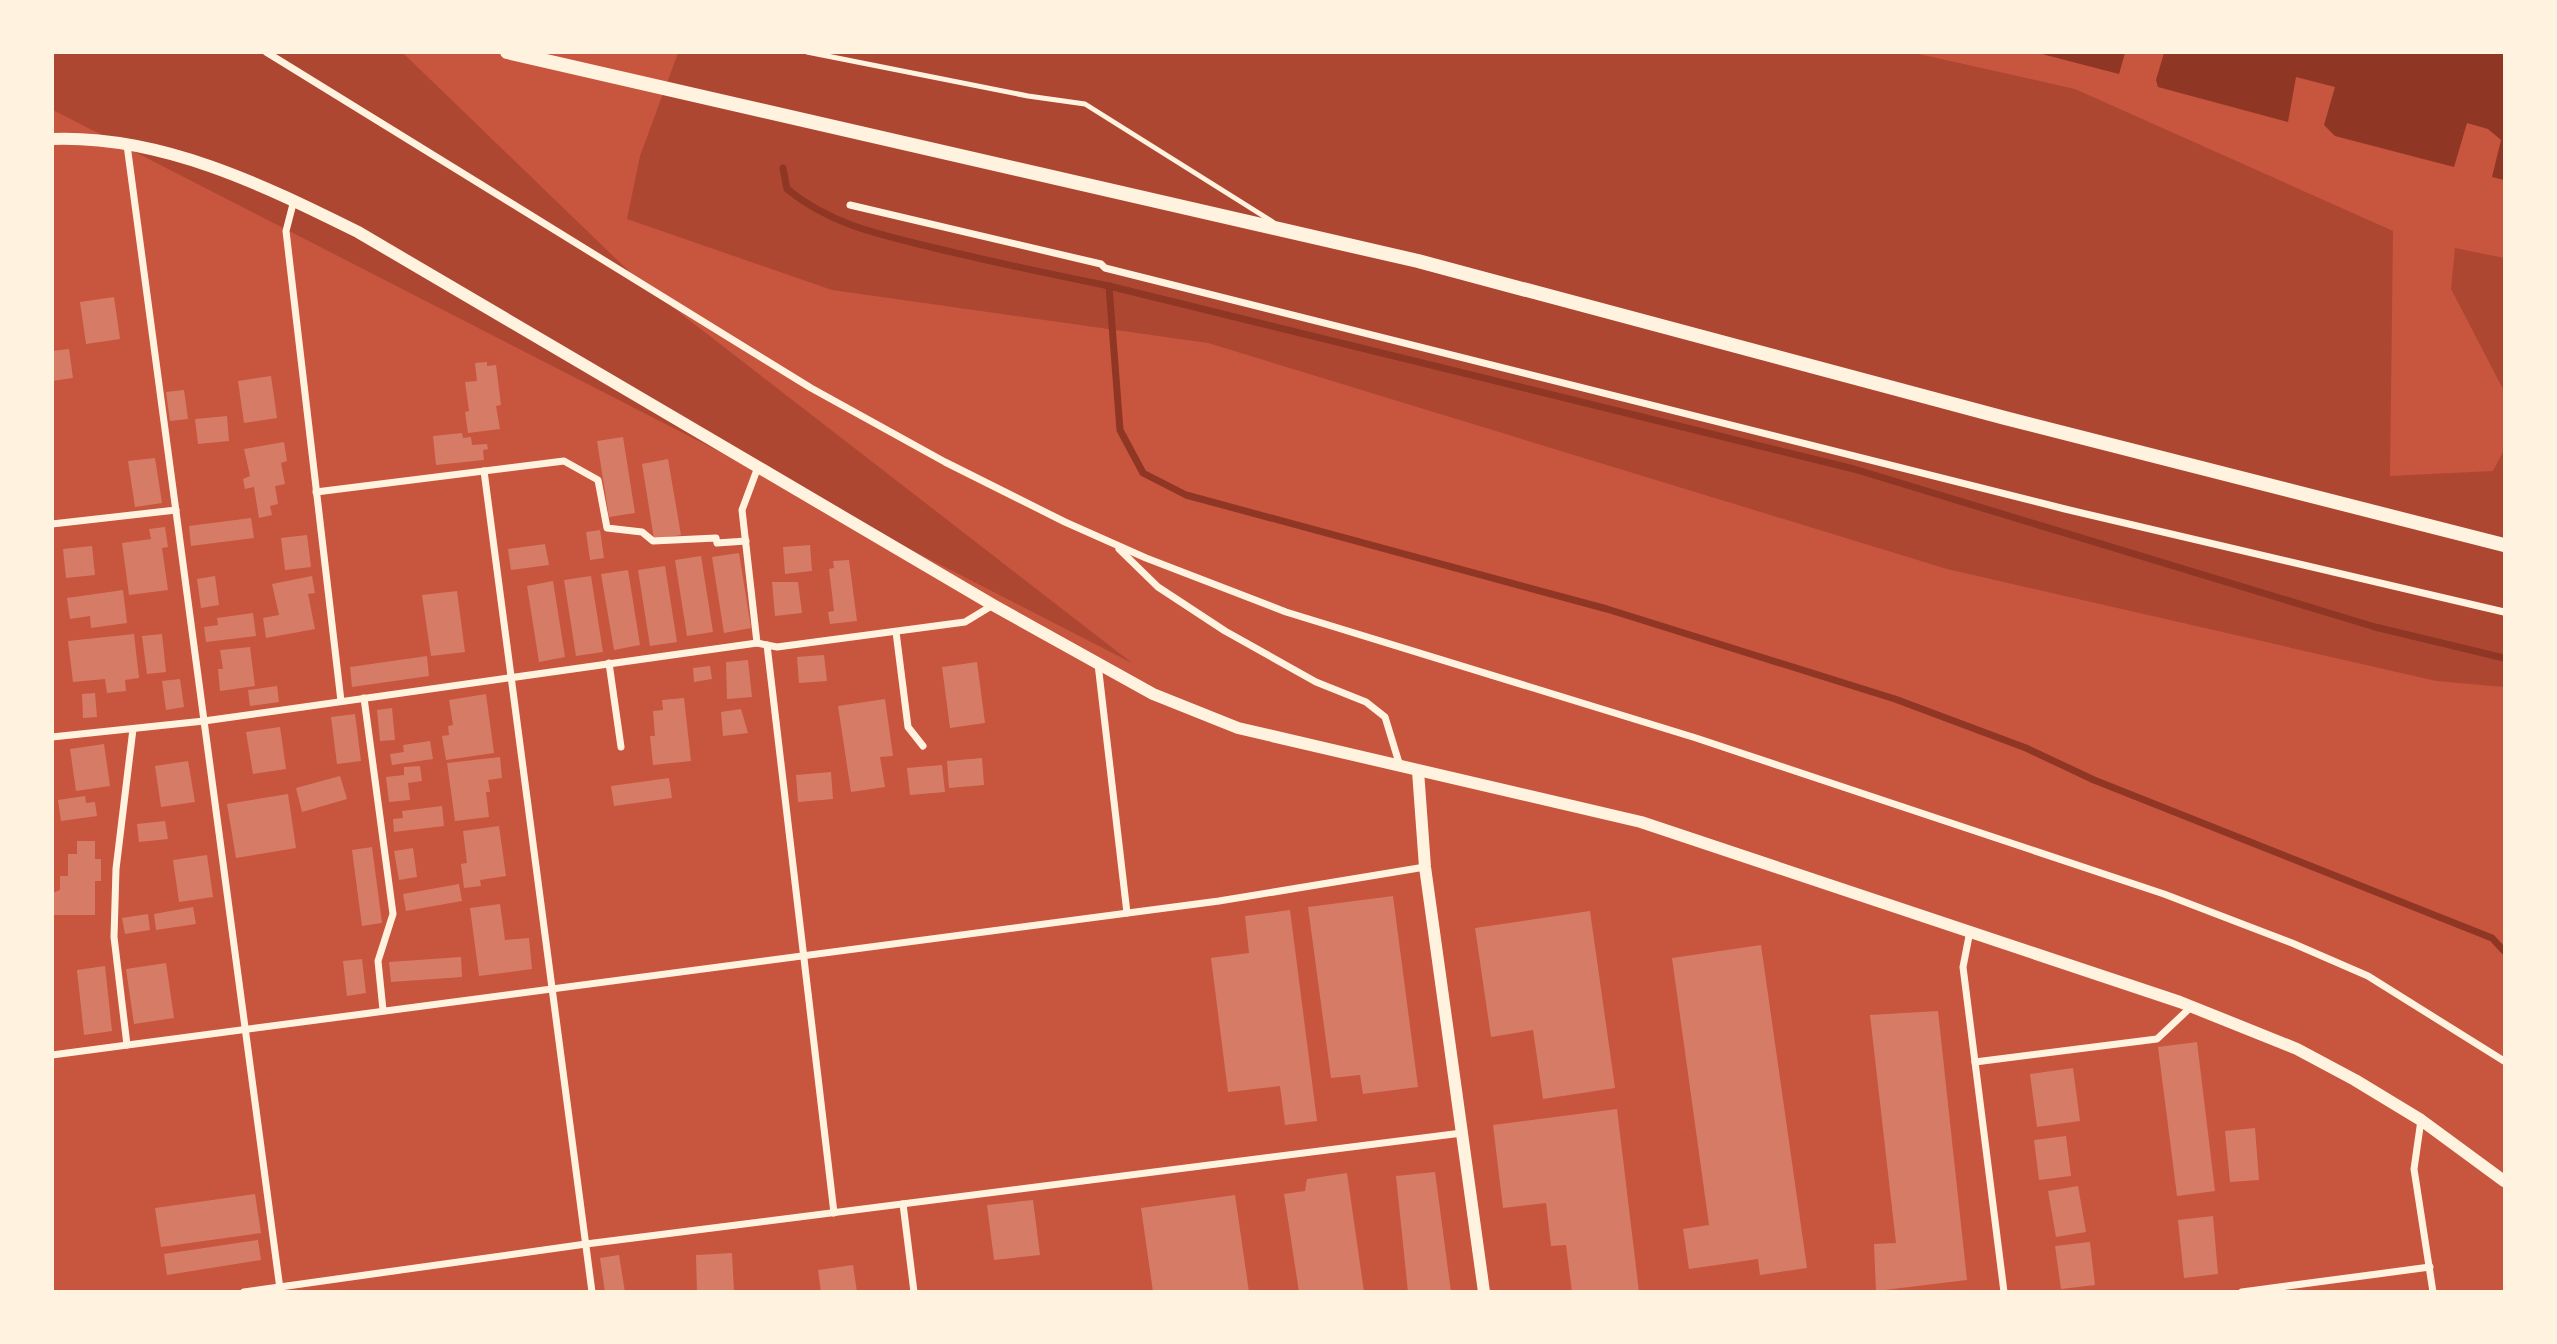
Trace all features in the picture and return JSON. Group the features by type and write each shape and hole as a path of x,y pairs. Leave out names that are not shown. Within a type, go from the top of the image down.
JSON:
{"main road":[{"path":"507,52 1418,261 2005,418 2504,545"}],"street":[{"path":"266,52 811,388 945,462 1113,544 1286,612 1709,742 2164,894 2292,943 2368,976 2504,1061"},
{"path":"52,139 127,145 195,160 294,201 358,232 993,605 1153,694 1238,728 1641,822 2191,1006 2297,1049 2421,1120 2504,1181"},
{"path":"127,145 280,1289"},
{"path":"294,201 286,231 341,701"},
{"path":"850,205 1101,264 1105,268 2065,509 2504,612"},
{"path":"316,492 564,461 598,480 607,528 642,532 653,541 716,538 717,543 746,541"},
{"path":"758,467 742,510 758,643"},
{"path":"484,471 592,1292"},
{"path":"52,524 176,510"},
{"path":"1113,544 1158,587 1225,631 1316,682 1366,702 1385,717 1401,766"},
{"path":"52,737 204,721 758,643 777,647 897,632 965,622 993,605"},
{"path":"897,632 908,727 923,746"},
{"path":"767,645 834,1213"},
{"path":"609,663 621,747"},
{"path":"1097,663 1127,913"},
{"path":"364,698 393,914 378,961 383,1010"},
{"path":"127,1045 114,937 116,869 133,729"},
{"path":"1418,771 1425,867 1484,1292"},
{"path":"52,1055 1127,913 1425,867"},
{"path":"1970,931 1963,967 2004,1292"},
{"path":"1975,1062 2157,1039 2191,1006"},
{"path":"2421,1120 2414,1169 2433,1292"},
{"path":"244,1292 586,1244 1463,1133"},
{"path":"903,1204 914,1292"},
{"path":"2242,1292 2430,1267"}],"lane":[{"path":"807,52 1028,96 1085,104 1290,233"}],"shaded area":[{"path":"1910,52 2075,89 2393,231 2390,476 2493,471 2504,450 2504,687 2436,681 1947,569 1208,343 832,290 627,219 640,156 678,53"},
{"path":"2125,52 2119,74 2038,53"},
{"path":"52,53 403,53 640,282 1132,663 53,110"},
{"path":"2164,53 2504,53 2504,180 2492,177 2501,140 2488,129 2467,123 2454,167 2335,136 2324,125 2335,87 2296,77 2288,122 2158,87 2156,80"},
{"path":"2455,248 2504,258 2504,391 2451,289"}],"building":[{"path":"114,297 120,339 86,344 80,302"},
{"path":"69,349 73,378 52,381 52,351"},
{"path":"487,362 487,366 496,365 501,405 496,406 500,429 468,433 465,412 469,411 465,382 477,381 475,363"},
{"path":"271,376 277,418 244,423 238,381"},
{"path":"184,390 188,419 170,421 166,392"},
{"path":"227,416 229,441 198,444 195,419"},
{"path":"462,433 463,438 471,437 472,445 487,444 488,449 483,450 484,460 436,465 433,436"},
{"path":"623,437 635,513 609,517 597,441"},
{"path":"284,442 287,461 281,463 285,484 275,486 278,504 270,506 272,515 259,518 254,487 245,489 243,479 250,476 244,449"},
{"path":"155,458 162,503 135,507 128,461"},
{"path":"668,459 681,535 654,539 642,464"},
{"path":"251,518 254,538 191,546 189,526"},
{"path":"165,527 168,547 162,548 168,590 129,595 122,543 151,539 149,529"},
{"path":"600,530 604,558 590,560 586,532"},
{"path":"307,535 311,567 285,570 281,538"},
{"path":"545,544 549,565 511,570 508,549"},
{"path":"810,545 812,571 785,574 783,547"},
{"path":"92,546 95,575 66,578 63,549"},
{"path":"739,553 751,628 724,633 712,557"},
{"path":"701,556 713,632 687,636 675,560"},
{"path":"849,560 857,621 830,624 828,612 834,611 829,569 834,568 833,561"},
{"path":"665,566 677,642 650,646 638,570"},
{"path":"628,570 640,645 614,650 601,574"},
{"path":"215,576 219,605 201,608 197,579"},
{"path":"312,576 315,593 308,594 315,629 266,638 263,618 279,615 272,584"},
{"path":"591,576 603,652 576,656 564,580"},
{"path":"553,581 565,657 539,662 527,586"},
{"path":"772,582 798,582 802,613 775,616"},
{"path":"123,590 127,623 91,628 90,616 70,619 67,598"},
{"path":"457,591 465,652 431,656 422,595"},
{"path":"253,613 256,636 206,642 204,627 218,625 217,618"},
{"path":"134,634 139,678 125,680 126,691 107,693 105,679 73,682 68,641"},
{"path":"162,634 166,672 147,674 142,636"},
{"path":"250,647 255,686 220,691 218,669 223,669 220,650"},
{"path":"824,655 827,681 799,683 797,657"},
{"path":"427,656 429,676 352,687 350,667"},
{"path":"748,660 752,697 727,699 726,662"},
{"path":"977,662 985,723 950,728 942,667"},
{"path":"710,666 712,679 694,682 693,668"},
{"path":"180,679 184,707 166,710 162,681"},
{"path":"277,686 279,702 250,706 248,690"},
{"path":"95,693 97,717 83,718 82,694"},
{"path":"486,694 494,753 446,760 442,736 449,735 448,726 453,725 449,700"},
{"path":"684,698 691,761 653,765 650,736 655,736 653,711 663,710 662,700"},
{"path":"885,699 893,756 880,757 885,787 851,792 838,706"},
{"path":"392,708 395,740 380,741 377,710"},
{"path":"741,709 748,733 723,736 721,712"},
{"path":"355,714 361,761 337,764 331,717"},
{"path":"280,727 286,769 253,774 246,732"},
{"path":"430,741 433,759 392,765 390,754 404,752 403,745"},
{"path":"104,744 110,786 76,791 70,749"},
{"path":"500,757 502,778 488,780 490,792 486,792 489,817 455,821 447,763"},
{"path":"982,758 984,785 949,788 947,761"},
{"path":"188,761 195,802 161,807 155,766"},
{"path":"942,765 945,792 910,795 907,768"},
{"path":"420,766 422,781 408,783 410,800 389,802 386,777 404,775 404,767"},
{"path":"831,772 833,799 798,802 796,775"},
{"path":"340,776 347,799 302,812 296,788"},
{"path":"669,778 672,798 614,806 611,786"},
{"path":"288,794 296,848 236,858 227,804"},
{"path":"85,796 86,803 95,802 97,816 61,821 58,800"},
{"path":"442,806 444,826 394,832 393,819 403,818 402,811"},
{"path":"165,821 168,839 139,842 137,824"},
{"path":"499,826 506,876 480,880 481,886 464,888 461,864 467,863 463,831"},
{"path":"77,841 95,841 95,859 101,859 101,881 95,881 95,915 52,915 52,893 60,890 60,876 68,876 68,854 77,854"},
{"path":"372,847 382,923 362,926 352,850"},
{"path":"413,848 417,877 399,880 394,851"},
{"path":"207,855 213,897 179,902 173,860"},
{"path":"459,884 462,901 406,911 403,894"},
{"path":"1393,896 1418,1087 1363,1094 1360,1075 1331,1078 1308,907"},
{"path":"500,904 505,940 529,938 532,969 479,976 470,908"},
{"path":"193,907 196,924 156,930 154,914"},
{"path":"1290,910 1317,1121 1285,1125 1280,1086 1228,1092 1211,958 1249,953 1245,916"},
{"path":"1590,911 1615,1088 1543,1099 1533,1030 1491,1037 1475,928"},
{"path":"148,914 150,930 125,934 122,918"},
{"path":"1761,945 1807,1268 1760,1275 1758,1259 1689,1269 1683,1229 1709,1225 1672,958"},
{"path":"461,957 462,977 391,982 389,962"},
{"path":"362,959 366,993 347,996 343,961"},
{"path":"166,963 174,1018 134,1024 126,969"},
{"path":"105,966 112,1031 84,1035 77,970"},
{"path":"1938,1011 1967,1280 1876,1291 1874,1244 1896,1243 1870,1015"},
{"path":"2197,1042 2215,1191 2177,1196 2158,1047"},
{"path":"2073,1068 2080,1121 2037,1127 2030,1074"},
{"path":"1617,1109 1639,1292 1572,1292 1566,1245 1551,1246 1546,1203 1503,1208 1493,1125"},
{"path":"2255,1128 2259,1180 2230,1182 2225,1131"},
{"path":"2066,1136 2071,1176 2039,1180 2034,1140"},
{"path":"1435,1172 1451,1292 1408,1292 1396,1176"},
{"path":"1347,1173 1364,1292 1299,1292 1284,1194 1305,1191 1307,1179"},
{"path":"2078,1186 2086,1232 2056,1237 2048,1191"},
{"path":"255,1194 261,1233 161,1247 155,1208"},
{"path":"1235,1195 1249,1292 1153,1292 1141,1208"},
{"path":"1033,1200 1040,1255 994,1260 987,1205"},
{"path":"2213,1216 2218,1274 2184,1278 2178,1220"},
{"path":"258,1240 261,1260 167,1275 164,1254"},
{"path":"2090,1242 2095,1285 2061,1289 2055,1246"},
{"path":"732,1253 734,1292 697,1292 696,1255"},
{"path":"619,1255 625,1292 605,1292 600,1258"},
{"path":"853,1265 857,1292 821,1292 818,1270"}],"waterway":[{"path":"783,168 787,189 804,201 821,212 876,233 1109,286 1854,469 2375,627 2504,658"},
{"path":"1109,286 1120,430 1143,473 1186,495 1607,609 1895,699 2026,748 2094,780 2492,938 2504,951"}]}
